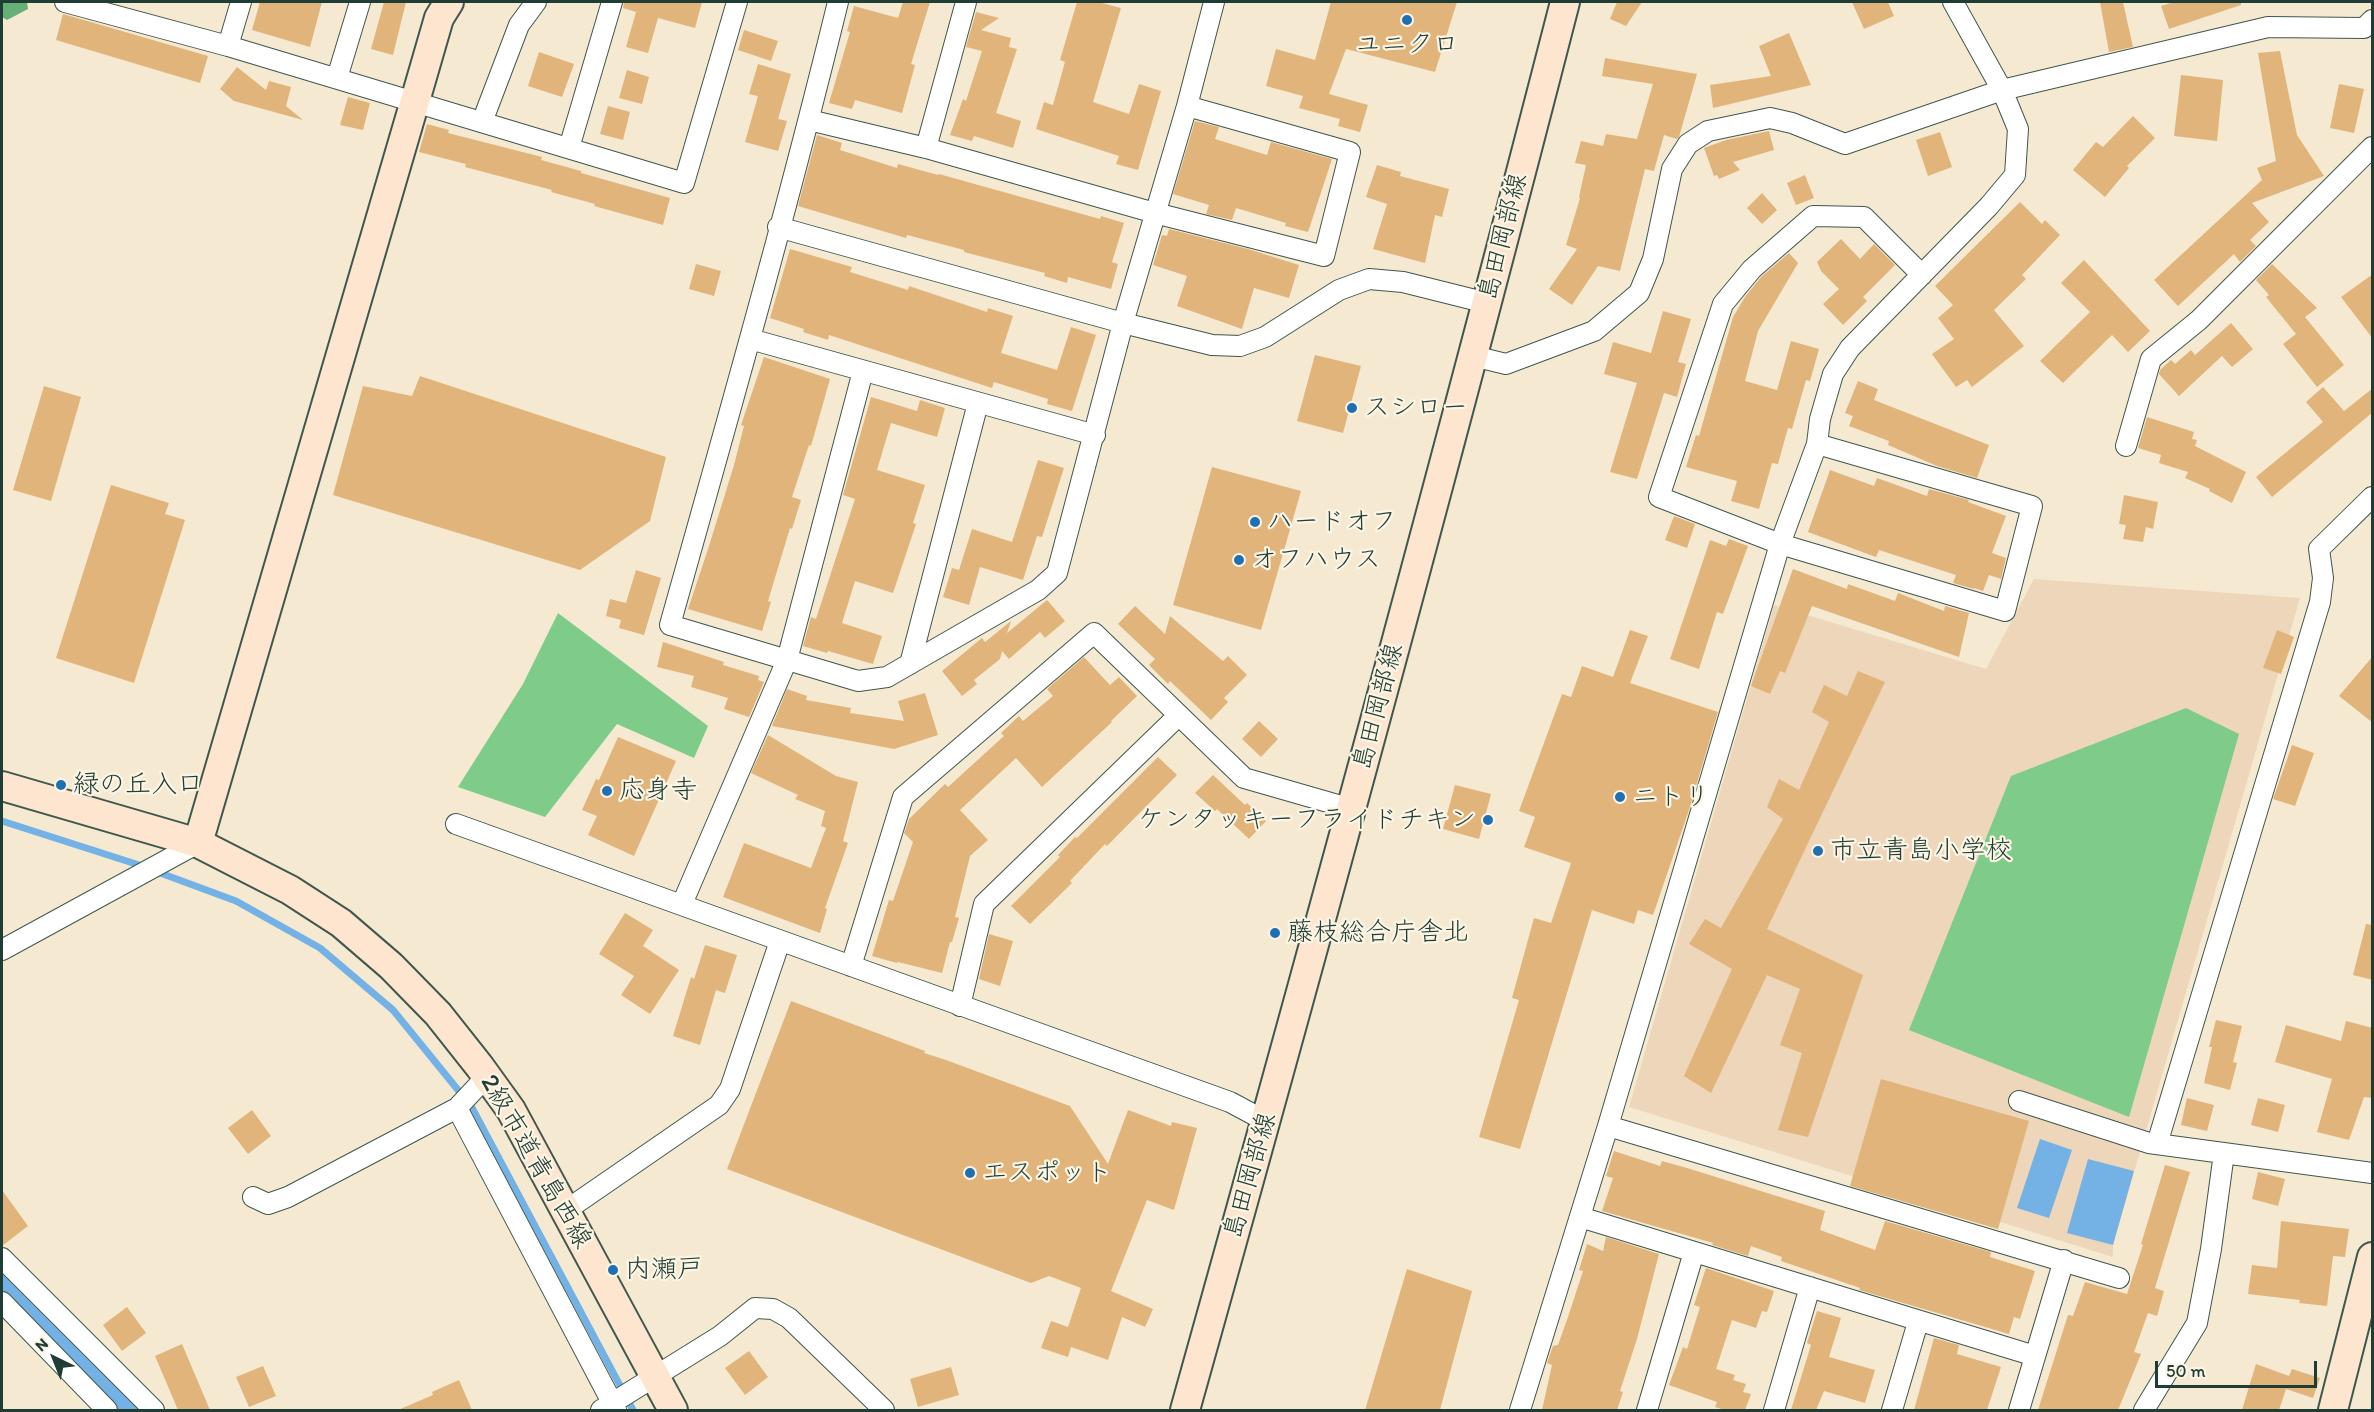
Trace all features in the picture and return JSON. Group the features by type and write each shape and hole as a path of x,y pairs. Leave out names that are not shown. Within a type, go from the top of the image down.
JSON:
{"street":[{"path":"65,2 114,7 228,46 684,183 737,2"},
{"path":"228,46 241,2"},
{"path":"337,78 360,2"},
{"path":"2,950 198,843 414,101 439,18 449,2"},
{"path":"482,122 519,26 536,2"},
{"path":"569,148 612,2"},
{"path":"838,2 750,339 670,625 858,681 887,677 1038,591 1057,573 1123,323 1187,106 1214,2"},
{"path":"926,148 966,2"},
{"name":"島田岡部線","path":"1185,1410 1352,809 1565,2"},
{"path":"1520,1410 1608,1126 1780,544 1817,444 1820,419 1833,374 1850,348 1989,206 2015,175 2018,129 2002,90 1953,2"},
{"path":"1473,356 1506,364 1594,331 1639,293 1653,259 1672,168 1688,144 1708,131 1770,118 1792,123 1845,144 2002,90 2268,27 2364,28 2373,20"},
{"path":"809,120 926,148 1155,213 1324,256 1350,152 1187,106"},
{"path":"2126,446 2151,359 2199,320 2373,147"},
{"path":"1817,444 2032,506 2005,611 1780,544 1659,497 1723,304 1752,269 1813,216 1864,217 1922,275"},
{"path":"778,227 1123,323 1212,345 1240,346 1265,337 1339,290 1369,279 1403,282 1487,303"},
{"path":"750,339 1095,435"},
{"path":"682,904 787,660 863,371"},
{"path":"910,664 978,403"},
{"path":"2157,1144 2320,602 2323,578 2319,549 2373,497"},
{"path":"851,966 903,797 1094,633 1244,778 1352,809"},
{"path":"960,1006 984,904 1179,715"},
{"name":"2級市道青島西線","path":"2,786 198,843 290,890 341,923 391,966 438,1014 511,1110 673,1410"},
{"path":"456,824 1230,1102 1258,1117 1267,1119"},
{"path":"565,1211 719,1105 730,1089 780,941"},
{"path":"254,1197 268,1204 288,1197 457,1108 487,1076"},
{"path":"2019,1101 2157,1144 2373,1173"},
{"path":"457,1108 610,1408 653,1376 720,1336 755,1308 773,1309 789,1318 884,1410"},
{"path":"1608,1126 2119,1278"},
{"path":"2144,1410 2197,1323 2211,1249 2223,1153"},
{"path":"1580,1217 2035,1356"},
{"path":"1647,1410 1694,1252"},
{"path":"2333,1410 2373,1257"},
{"path":"2,1258 154,1410"},
{"path":"2019,1410 2064,1260"},
{"path":"1774,1410 1810,1287"},
{"path":"2,1302 107,1410"},
{"path":"1892,1410 1918,1322"}],"shaded area":[{"path":"2034,579 2300,598 2113,1245 2113,1257 1629,1107 1774,605 1986,669"}],"green space":[{"path":"2,2 27,2 28,9 7,20 2,17"},
{"path":"558,613 708,726 694,758 617,724 545,817 458,787 523,684"},
{"path":"2186,708 2239,734 2129,1117 1909,1030 2011,776"}],"water":[{"path":"2040,1139 2072,1150 2049,1218 2017,1208"},
{"path":"2088,1159 2134,1171 2113,1245 2067,1233"}],"building":[{"path":"260,2 322,2 310,47 252,30"},
{"path":"384,2 406,2 393,55 371,49"},
{"path":"624,2 702,2 695,28 658,18 648,53 626,47 636,12 623,8"},
{"path":"903,2 930,2 911,64 915,65 902,113 855,100 852,109 829,103 850,32 847,31 854,6 898,18"},
{"path":"1077,2 1098,2 1121,8 1093,102 1129,114 1139,84 1161,91 1138,170 1116,164 1119,156 1036,129 1044,102 1053,105 1065,62 1060,60"},
{"path":"1331,2 1457,2 1435,72 1346,49 1329,94 1368,105 1360,132 1338,126 1340,119 1299,108 1303,96 1266,86 1276,49 1315,60"},
{"path":"1617,2 1642,2 1626,26 1610,19"},
{"path":"1852,2 1888,2 1894,16 1864,29"},
{"path":"2100,2 2123,2 2133,47 2109,52"},
{"path":"2174,2 2241,2 2241,5 2169,29 2161,6"},
{"path":"976,12 999,18 981,30 1011,38 1009,47 1017,49 996,113 1021,121 1013,148 974,136 972,141 950,135 963,99 966,101 982,51 966,47"},
{"path":"63,14 208,56 200,83 56,40"},
{"path":"744,30 778,41 771,61 738,50"},
{"path":"1789,33 1811,85 1713,108 1710,85 1771,76 1759,46"},
{"path":"2280,51 2297,135 2324,176 2252,203 2269,222 2250,240 2256,246 2240,262 2234,254 2178,306 2154,280 2262,180 2257,168 2276,161 2258,53"},
{"path":"539,52 574,64 562,97 528,86"},
{"path":"1605,58 1697,74 1679,137 1677,139 1664,135 1654,171 1645,169 1620,271 1598,266 1572,305 1549,289 1577,249 1566,245 1580,198 1586,165 1575,163 1581,141 1603,146 1606,134 1637,139 1653,84 1602,76"},
{"path":"758,64 791,74 778,119 787,121 778,151 745,142 758,96 749,94"},
{"path":"237,67 266,90 269,81 291,87 286,106 303,120 234,101 220,89"},
{"path":"627,70 649,77 642,104 619,98"},
{"path":"2181,75 2223,80 2217,141 2174,136"},
{"path":"2339,84 2364,89 2354,133 2330,128"},
{"path":"348,97 370,103 363,130 340,125"},
{"path":"608,106 630,112 623,140 600,134"},
{"path":"2133,116 2155,138 2127,166 2129,168 2105,197 2073,170 2096,142 2103,147"},
{"path":"1195,121 1219,127 1215,139 1267,155 1271,142 1332,159 1308,232 1236,208 1232,220 1206,214 1209,205 1173,194"},
{"path":"427,124 449,130 448,133 542,157 541,160 581,171 581,173 670,198 663,225 594,206 595,204 551,192 552,190 465,167 466,164 419,152"},
{"path":"1769,131 1774,150 1733,162 1740,170 1719,179 1717,175 1714,176 1704,148 1726,140"},
{"path":"1940,132 1952,167 1928,176 1916,140"},
{"path":"817,135 842,143 840,150 897,168 898,164 1100,219 1101,216 1124,223 1112,262 1118,264 1111,289 1068,277 1067,283 1044,276 1045,273 907,235 906,238 798,206"},
{"path":"1377,165 1401,172 1400,176 1449,189 1442,217 1435,215 1425,263 1373,249 1387,204 1366,197"},
{"path":"1805,175 1814,198 1796,205 1787,183"},
{"path":"1762,193 1777,210 1762,224 1747,208"},
{"path":"2020,202 2042,224 2045,220 2060,235 2022,275 2026,279 1994,310 2024,346 1972,387 1967,380 1956,387 1932,354 1954,339 1938,318 1953,305 1935,286"},
{"path":"1169,229 1248,249 1299,265 1289,298 1254,288 1242,329 1177,306 1187,276 1153,265 1162,235 1167,236"},
{"path":"1841,239 1860,259 1874,244 1895,265 1863,297 1867,301 1843,325 1823,304 1839,289 1821,271 1817,262"},
{"path":"790,249 852,267 850,272 908,290 909,286 987,312 988,308 1013,316 1001,353 1057,370 1071,327 1096,335 1072,411 1047,404 1048,399 994,382 992,388 829,335 828,340 770,318"},
{"path":"1789,253 1798,263 1758,331 1745,381 1777,390 1791,341 1819,349 1810,381 1806,380 1792,429 1788,428 1778,464 1772,463 1759,509 1731,501 1737,481 1686,467 1696,435 1699,436 1733,317 1761,277"},
{"path":"2084,260 2150,331 2128,352 2112,335 2063,383 2040,361 2090,312 2061,283"},
{"path":"696,264 721,271 714,296 689,289"},
{"path":"2272,264 2317,308 2305,317 2344,365 2317,387 2283,344 2296,334 2266,297 2269,295 2256,280"},
{"path":"2373,274 2373,339 2341,297"},
{"path":"1663,311 1691,319 1678,362 1686,364 1677,397 1664,393 1637,479 1610,472 1637,383 1604,374 1613,342 1651,353"},
{"path":"2231,323 2253,349 2232,367 2222,356 2179,396 2159,374 2160,370 2171,360 2175,364 2191,350 2195,355"},
{"path":"1315,355 1361,366 1343,433 1297,421"},
{"path":"764,357 830,379 811,446 809,445 792,497 801,500 768,601 771,602 762,631 688,609 734,465 744,426 741,425"},
{"path":"420,376 666,457 650,521 580,570 333,495 363,386 412,396"},
{"path":"1858,381 1878,389 1874,400 1989,445 1977,478 1937,466 1888,445 1889,441 1849,426 1853,416 1845,413"},
{"path":"44,386 81,397 51,501 13,490"},
{"path":"2323,387 2344,411 2373,388 2373,412 2272,497 2256,477 2323,422 2306,402"},
{"path":"871,397 917,411 920,400 945,408 937,437 891,423 877,470 925,485 913,523 916,524 893,593 855,581 842,623 882,636 873,664 803,646 811,617 816,619 855,499 843,495"},
{"path":"2147,417 2194,432 2192,439 2197,440 2195,446 2246,472 2232,503 2209,491 2210,489 2185,478 2188,472 2159,463 2161,455 2138,448"},
{"path":"1038,460 1064,468 1042,537 1037,536 1023,580 980,567 969,605 943,597 952,568 959,570 972,529 1012,542"},
{"path":"1212,467 1301,491 1261,630 1173,605"},
{"path":"1830,470 1874,486 1877,478 1927,496 1929,489 1969,500 1968,502 2006,516 1992,553 2006,558 2001,579 1989,575 1983,591 1974,589 1953,583 1956,575 1879,550 1876,557 1808,532"},
{"path":"111,485 169,503 165,514 185,520 134,683 56,658"},
{"path":"2124,495 2158,502 2153,529 2146,527 2143,542 2123,539 2126,525 2119,524"},
{"path":"1674,516 1695,524 1687,548 1665,540"},
{"path":"1729,539 1748,546 1723,614 1717,612 1699,669 1670,659 1710,540 1726,546"},
{"path":"1793,569 1847,589 1848,584 1895,601 1898,593 1944,611 1945,606 1969,613 1959,657 1812,606 1785,673 1780,671 1770,694 1751,686"},
{"path":"636,570 661,578 644,635 619,628 621,620 606,616 610,599 626,603"},
{"path":"1047,600 1065,621 1045,638 1040,632 1009,659 1002,651 1000,659 974,680 977,684 962,696 942,671 982,638 985,642 1011,621 1007,633"},
{"path":"1135,606 1165,634 1170,616 1223,661 1228,656 1247,675 1224,698 1228,702 1211,720 1170,681 1168,684 1149,665 1155,659 1118,624"},
{"path":"1630,630 1648,636 1630,683 1718,712 1689,810 1653,915 1638,910 1634,924 1592,910 1520,1149 1479,1137 1519,1000 1512,998 1534,918 1551,923 1571,863 1524,847 1535,817 1519,811 1562,694 1571,697 1582,666 1613,677"},
{"path":"2277,630 2294,637 2281,674 2263,668"},
{"path":"663,642 759,676 758,680 764,682 749,717 724,709 728,698 691,687 694,676 657,667"},
{"path":"2373,656 2373,723 2339,696"},
{"path":"1084,657 1110,685 1119,677 1137,696 1042,787 1016,758 960,810 988,840 970,856 955,917 959,918 942,973 872,956 889,900 893,901 913,842 904,833 909,819 945,784 948,787 1004,736 1001,733 1019,716 1023,721 1053,696 1047,689"},
{"path":"1858,671 1885,682 1767,929 1863,975 1808,1137 1778,1130 1802,1053 1780,1045 1800,989 1767,975 1711,1093 1684,1076 1732,969 1689,944 1705,919 1721,928 1783,819 1767,807 1779,779 1799,790 1829,722 1812,712 1824,685 1847,696"},
{"path":"787,689 807,696 806,700 851,708 850,713 904,721 898,701 925,693 938,735 894,749 772,726"},
{"path":"1259,721 1278,739 1261,757 1242,739"},
{"path":"768,735 836,776 858,782 843,841 848,843 825,908 827,909 820,933 723,897 744,843 811,868 826,828 821,826 825,811 795,799 798,795 751,773"},
{"name":"応身寺","path":"618,737 676,761 634,856 588,835 597,816 582,810 596,779 599,780"},
{"path":"2292,745 2314,753 2295,806 2273,799"},
{"path":"1158,757 1177,775 1107,846 1105,844 1070,881 1072,883 1030,924 1011,906 1060,857 1058,855 1075,837 1077,838"},
{"path":"1213,775 1266,821 1249,839 1217,809 1215,811 1195,793"},
{"path":"1455,785 1491,794 1479,839 1443,829"},
{"path":"625,913 653,930 643,946 679,970 650,1014 621,995 634,976 599,954"},
{"path":"2366,924 2373,925 2373,980 2353,975"},
{"path":"989,934 1013,941 1000,986 979,979"},
{"path":"705,945 737,955 725,993 716,990 700,1045 673,1036 691,977 694,979"},
{"path":"791,1001 925,1051 924,1053 1070,1106 1108,1164 1128,1110 1171,1126 1172,1122 1197,1128 1174,1210 1147,1200 1111,1291 1153,1309 1145,1327 1122,1317 1108,1360 1071,1347 1068,1357 1041,1348 1051,1321 1068,1327 1081,1288 1049,1276 1031,1283 727,1169"},
{"path":"2216,1020 2242,1026 2233,1062 2237,1063 2230,1090 2204,1083 2212,1047 2209,1047"},
{"path":"2346,1021 2373,1028 2373,1098 2364,1097 2349,1140 2317,1132 2332,1079 2275,1062 2286,1025 2341,1041"},
{"path":"1881,1079 2029,1121 1998,1229 1850,1186"},
{"path":"2187,1098 2214,1105 2207,1131 2181,1125"},
{"path":"2258,1098 2285,1105 2278,1132 2251,1125"},
{"path":"252,1110 271,1136 248,1154 228,1128"},
{"path":"1614,1151 1660,1166 1662,1161 1687,1168 1825,1211 1820,1230 1875,1250 1885,1221 1991,1252 1990,1257 2035,1271 2020,1319 2014,1317 2009,1334 1859,1290 1860,1288 1781,1261 1782,1257 1751,1246 1748,1256 1712,1245 1713,1243 1602,1211 1613,1178 1606,1176"},
{"path":"2165,1165 2190,1172 2155,1288 2164,1291 2157,1316 2148,1313 2134,1352 2141,1354 2118,1410 2038,1410 2068,1315 2073,1316 2085,1282 2127,1294"},
{"path":"2258,1172 2285,1179 2278,1206 2252,1199"},
{"path":"2,1190 28,1226 2,1246"},
{"path":"2281,1221 2349,1229 2345,1257 2333,1256 2327,1306 2299,1303 2300,1300 2248,1294 2252,1265 2277,1268"},
{"path":"1606,1237 1659,1254 1637,1339 1620,1391 1623,1392 1617,1410 1542,1410 1552,1365 1547,1363 1553,1346 1558,1345 1568,1317 1583,1271 1579,1270 1587,1244 1603,1251"},
{"path":"1706,1268 1774,1291 1767,1312 1762,1311 1756,1328 1732,1320 1716,1369 1735,1375 1733,1380 1746,1384 1743,1392 1751,1394 1745,1410 1725,1410 1715,1407 1717,1402 1669,1385 1683,1347 1687,1349 1700,1307 1694,1305"},
{"path":"1407,1269 1472,1291 1440,1410 1365,1410"},
{"path":"127,1307 146,1333 122,1351 103,1325"},
{"path":"1817,1311 1841,1318 1829,1357 1875,1370 1865,1403 1824,1391 1816,1410 1791,1410 1811,1345 1807,1343"},
{"path":"1934,1338 1959,1345 1957,1354 2001,1367 1987,1410 1914,1410"},
{"path":"182,1344 210,1410 178,1410 155,1356"},
{"path":"749,1351 768,1377 745,1395 725,1368"},
{"path":"2256,1364 2289,1376 2292,1369 2320,1378 2313,1398 2286,1389 2279,1410 2242,1410"},
{"path":"263,1366 276,1396 249,1407 236,1377"},
{"path":"951,1367 959,1395 918,1407 910,1379"},
{"path":"459,1380 472,1410 398,1410 433,1395 432,1392"}],"waterway":[{"path":"2,821 136,864 236,901 320,948 393,1010 471,1106 633,1410"},
{"path":"2,1284 131,1410"}],"place":[{"name":"ユニクロ","path":"1407,20"},
{"name":"スシロー","path":"1352,408"},
{"name":"ハードオフ","path":"1255,522"},
{"name":"オフハウス","path":"1239,560"},
{"name":"緑の丘入口","path":"61,785"},
{"name":"応身寺","path":"607,791"},
{"name":"ニトリ","path":"1620,797"},
{"name":"ケンタッキーフライドチキン","path":"1488,820"},
{"name":"市立青島小学校","path":"1818,851"},
{"name":"藤枝総合庁舎北","path":"1275,933"},
{"name":"エスポット","path":"970,1173"},
{"name":"内瀬戸","path":"613,1270"}]}
